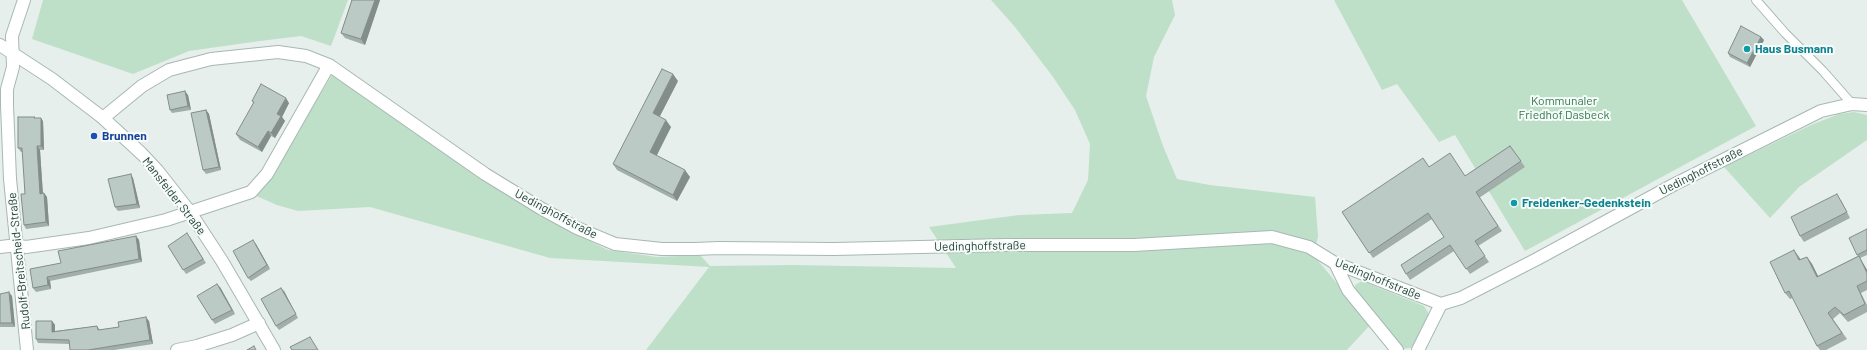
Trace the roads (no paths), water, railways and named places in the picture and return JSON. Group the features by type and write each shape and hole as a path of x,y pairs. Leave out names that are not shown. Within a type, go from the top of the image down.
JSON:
{"street":[{"name":"Rudolf-Breitscheid-Straße","path":"24,0 12,36 13,67 4,105 27,350"},
{"name":"Mansfelder Straße","path":"0,46 52,79 103,118 142,154 190,212 222,261 274,350"},
{"name":"Uedinghoffstraße","path":"103,118 142,86 169,70 211,59 278,52 306,56 328,65 492,178 542,209 577,228 615,244 662,249 842,249 1006,245 1134,245 1272,236 1309,247 1335,263 1441,304 1461,298 1537,259 1675,184 1821,111 1852,104 1867,105"},
{"path":"0,247 26,247 88,238 166,220 252,192 267,174 328,65"},
{"path":"1335,263 1348,290 1397,350"},
{"path":"1418,350 1441,304"},
{"path":"177,350 197,346 232,335 259,323"}],"lane":[{"path":"1756,0 1852,104"}],"place":[{"name":"Haus Busmann","path":"1747,49"},
{"name":"Brunnen","path":"94,136"},
{"name":"Freidenker-Gedenkstein","path":"1514,203"}],"park label":[{"name":"Kommunaler Friedhof Dasbeck","path":"1564,108"}]}
